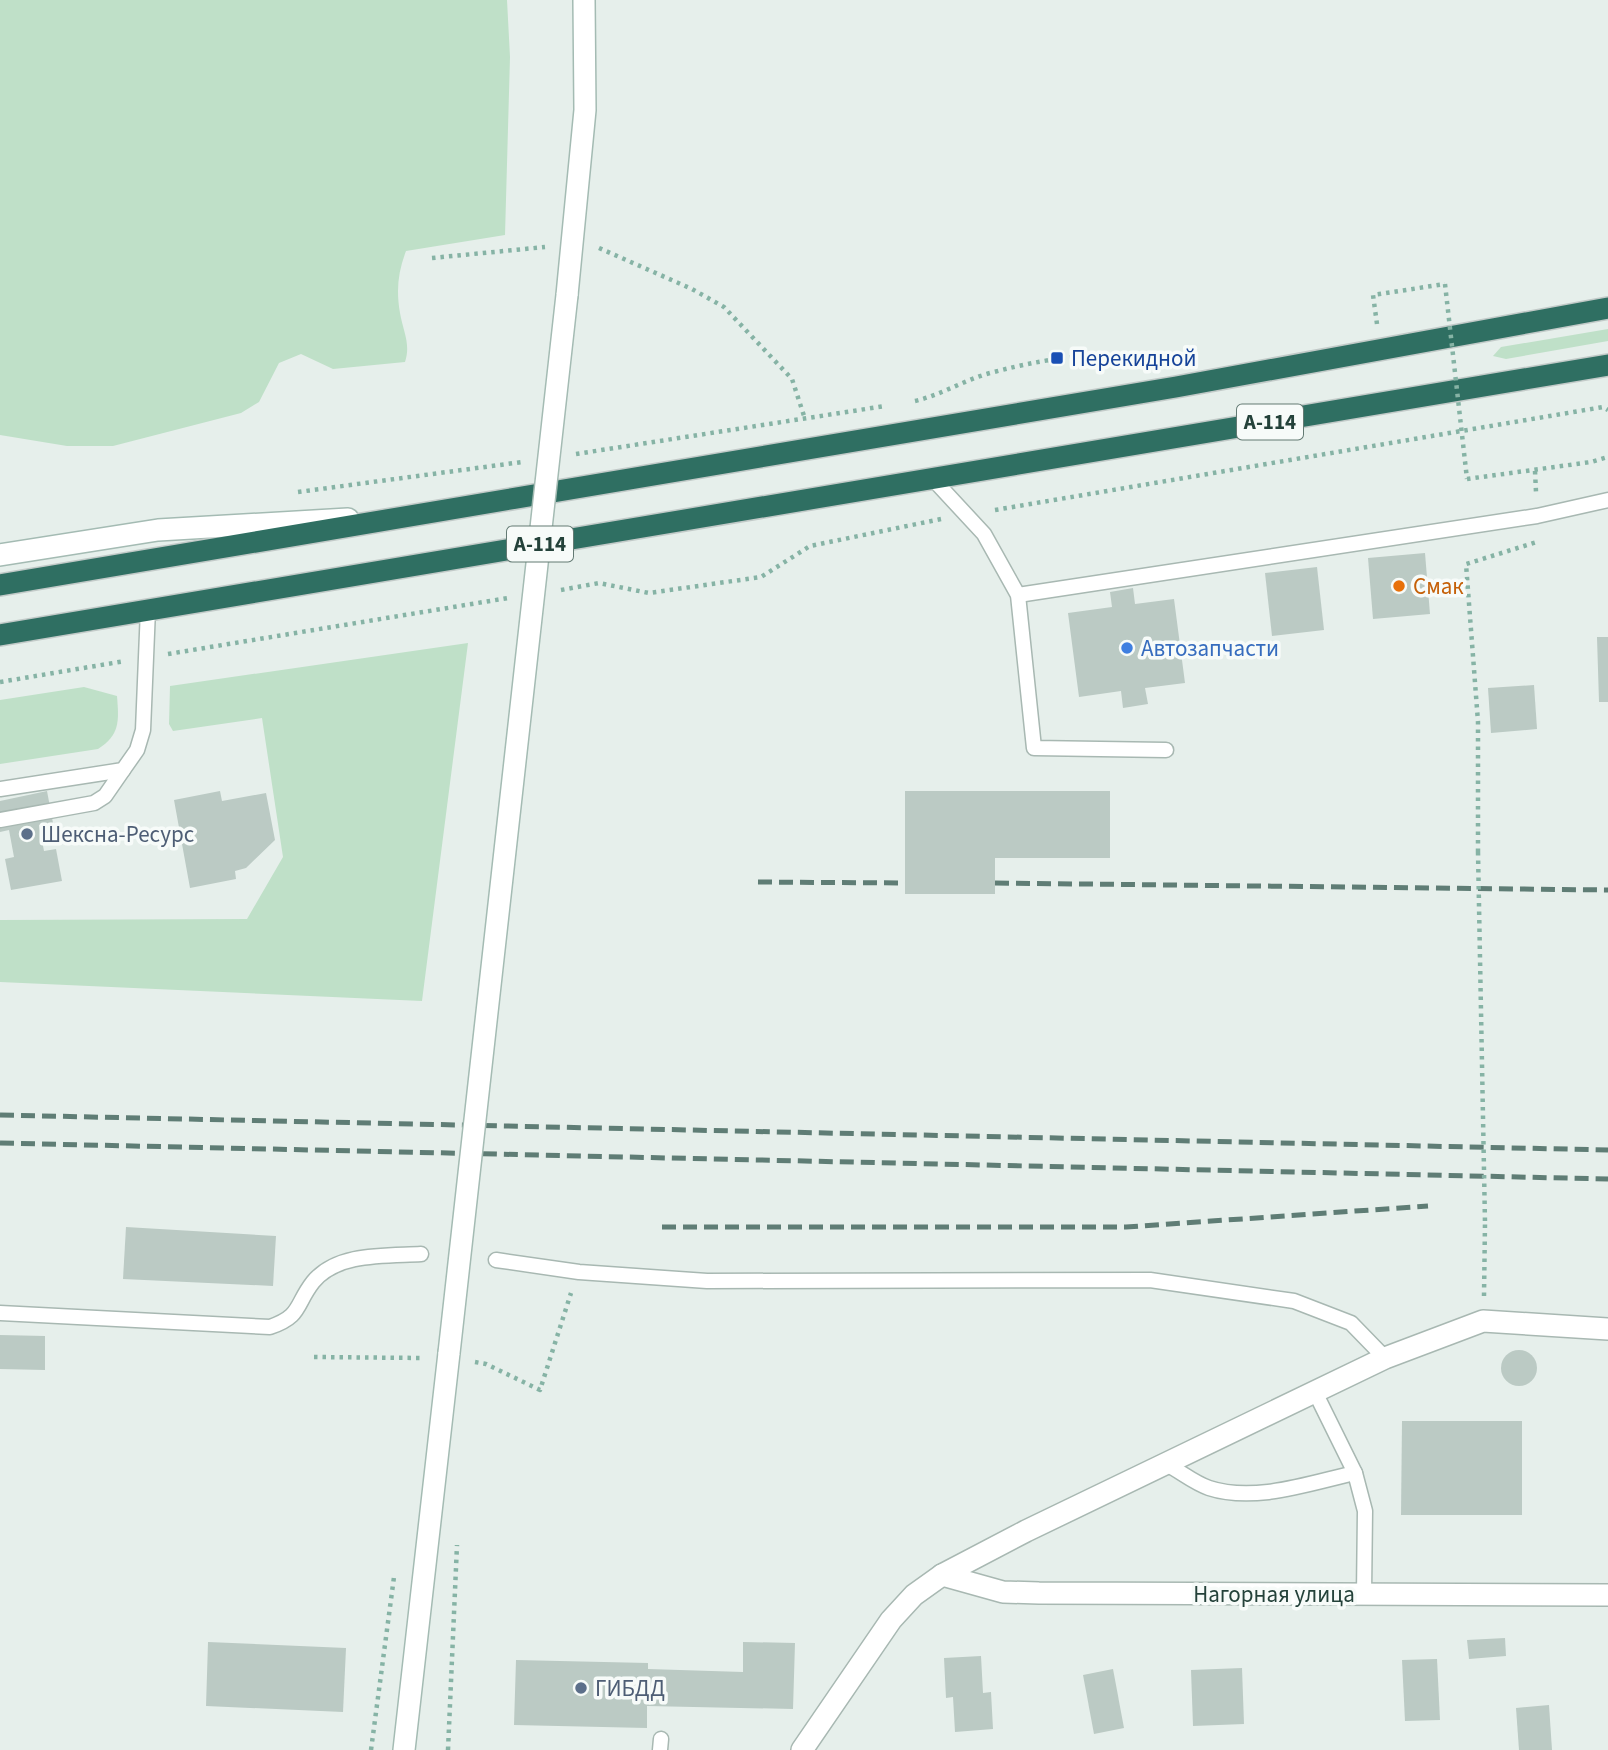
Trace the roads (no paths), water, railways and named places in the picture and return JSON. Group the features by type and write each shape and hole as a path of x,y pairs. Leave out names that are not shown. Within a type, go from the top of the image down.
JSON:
{"highway":[{"name":"А-114","path":"0,585 1176,387 1608,308"},
{"name":"А-114","path":"0,635 1608,365"}],"street":[{"path":"404,1750 463,1357 585,110 584,0"},
{"path":"0,555 158,530 420,515"},
{"path":"802,1750 891,1620 914,1595 942,1575 1385,1358 1483,1321 1608,1329"},
{"name":"Нагорная улица","path":"942,1575 1003,1592 1608,1595"}],"lane":[{"path":"933,479 984,534 1018,595 1034,748 1167,750"},
{"path":"1018,595 1537,516 1608,500"},
{"path":"0,820 94,803 104,796 123,770 137,750 143,730 148,609"},
{"path":"0,789 123,770"},
{"path":"0,1313 270,1327 288,1321 300,1308 313,1282 336,1266 367,1257 421,1254"},
{"path":"496,1260 579,1272 707,1282 1150,1280 1294,1301 1351,1323 1385,1358"},
{"path":"1315,1392 1355,1473 1365,1511 1364,1594"},
{"path":"1166,1464 1208,1487 1237,1494 1279,1489 1355,1473"}],"railway":[{"path":"758,882 905,883"},
{"path":"995,883 1608,890"},
{"path":"0,1115 1608,1150"},
{"path":"0,1143 1608,1179"},
{"path":"662,1227 1126,1227 1428,1206"}],"place":[{"name":"Перекидной","path":"1057,358"},
{"name":"Смак","path":"1399,586"},
{"name":"Автозапчасти","path":"1127,648"},
{"name":"Шексна-Ресурс","path":"27,834"},
{"name":"ГИБДД","path":"581,1688"}]}
